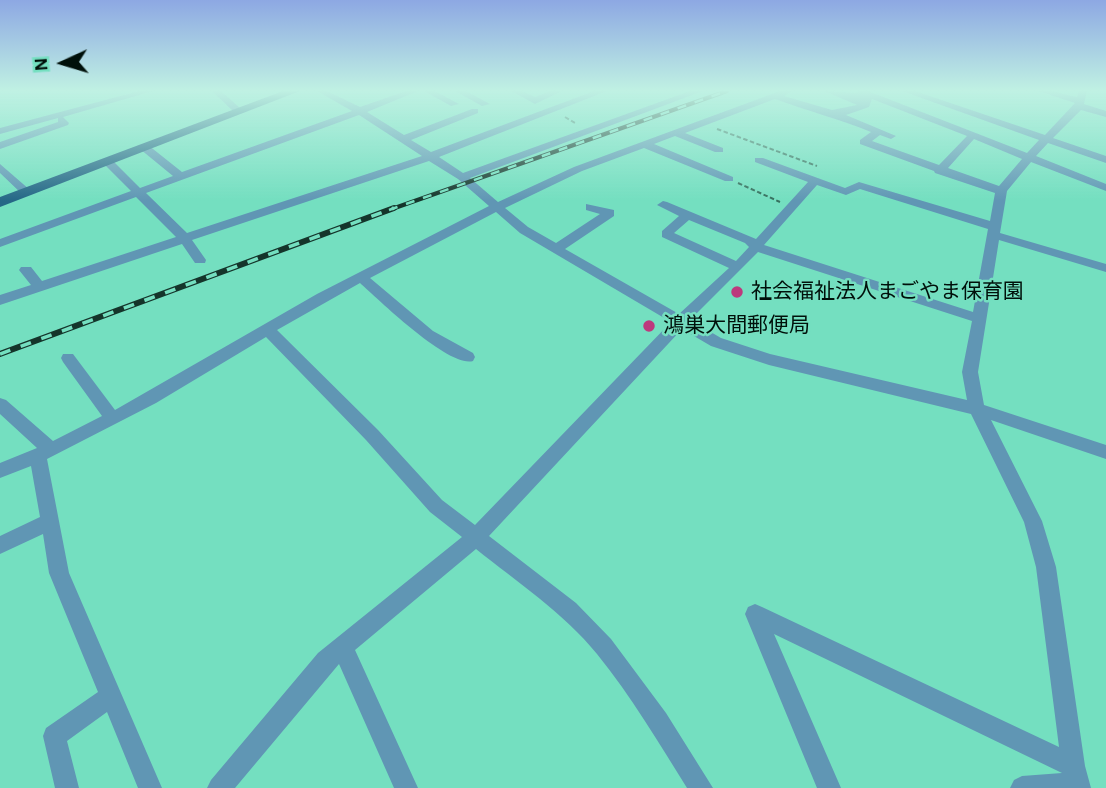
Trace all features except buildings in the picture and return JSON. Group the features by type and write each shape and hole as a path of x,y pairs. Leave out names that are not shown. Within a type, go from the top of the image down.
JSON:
{"main road":[{"path":"0,202 194,128"}],"street":[{"path":"0,146 51,128"},
{"path":"0,243 310,128"},
{"path":"386,128 462,177 497,207 556,249 716,342 769,359 977,409 1106,452"},
{"path":"403,139 432,128"},
{"path":"0,300 429,157 506,128"},
{"path":"462,177 597,128"},
{"path":"0,471 44,453 112,418 361,277 497,207 578,169 689,128"},
{"path":"871,128 891,136"},
{"path":"941,128 1004,153 1028,157"},
{"path":"953,128 1106,188"},
{"path":"968,128 1006,143 1011,147 1009,150"},
{"path":"1013,128 1106,160"},
{"path":"1056,128 1028,157 1001,191 977,318 970,372 977,409 1033,521 1046,567 1076,779"},
{"path":"879,131 864,142 1001,191"},
{"path":"676,133 719,150"},
{"path":"939,171 970,139"},
{"path":"644,144 729,179"},
{"path":"144,147 180,176"},
{"path":"759,160 846,192 859,185 1106,268"},
{"path":"107,161 184,238 200,260"},
{"path":"0,167 26,192"},
{"path":"219,788 326,661 475,538 680,322 738,267 816,181"},
{"path":"663,205 756,247 977,318"},
{"path":"556,249 610,213 590,207"},
{"path":"688,215 666,233 738,267"},
{"path":"26,270 40,287"},
{"path":"361,277 428,335 468,357"},
{"path":"268,330 372,435 436,506 569,610 604,646 659,721 701,788"},
{"path":"0,404 44,453 50,521 59,573 150,788"},
{"path":"0,545 50,521"},
{"path":"829,788 755,614 1076,779"},
{"path":"342,648 406,788"},
{"path":"67,788 54,736 111,696"},
{"path":"1022,788 1076,779"}],"lane":[{"path":"68,358 112,418"}],"path":[{"path":"583,128 588,131"},
{"path":"714,128 817,166"},
{"path":"729,179 792,207"}],"railway":[{"path":"389,210 623,128"},
{"path":"0,354 394,208"}],"place":[{"name":"社会福祉法人まごやま保育園","path":"737,292"},
{"name":"鴻巣大間郵便局","path":"649,326"}]}
